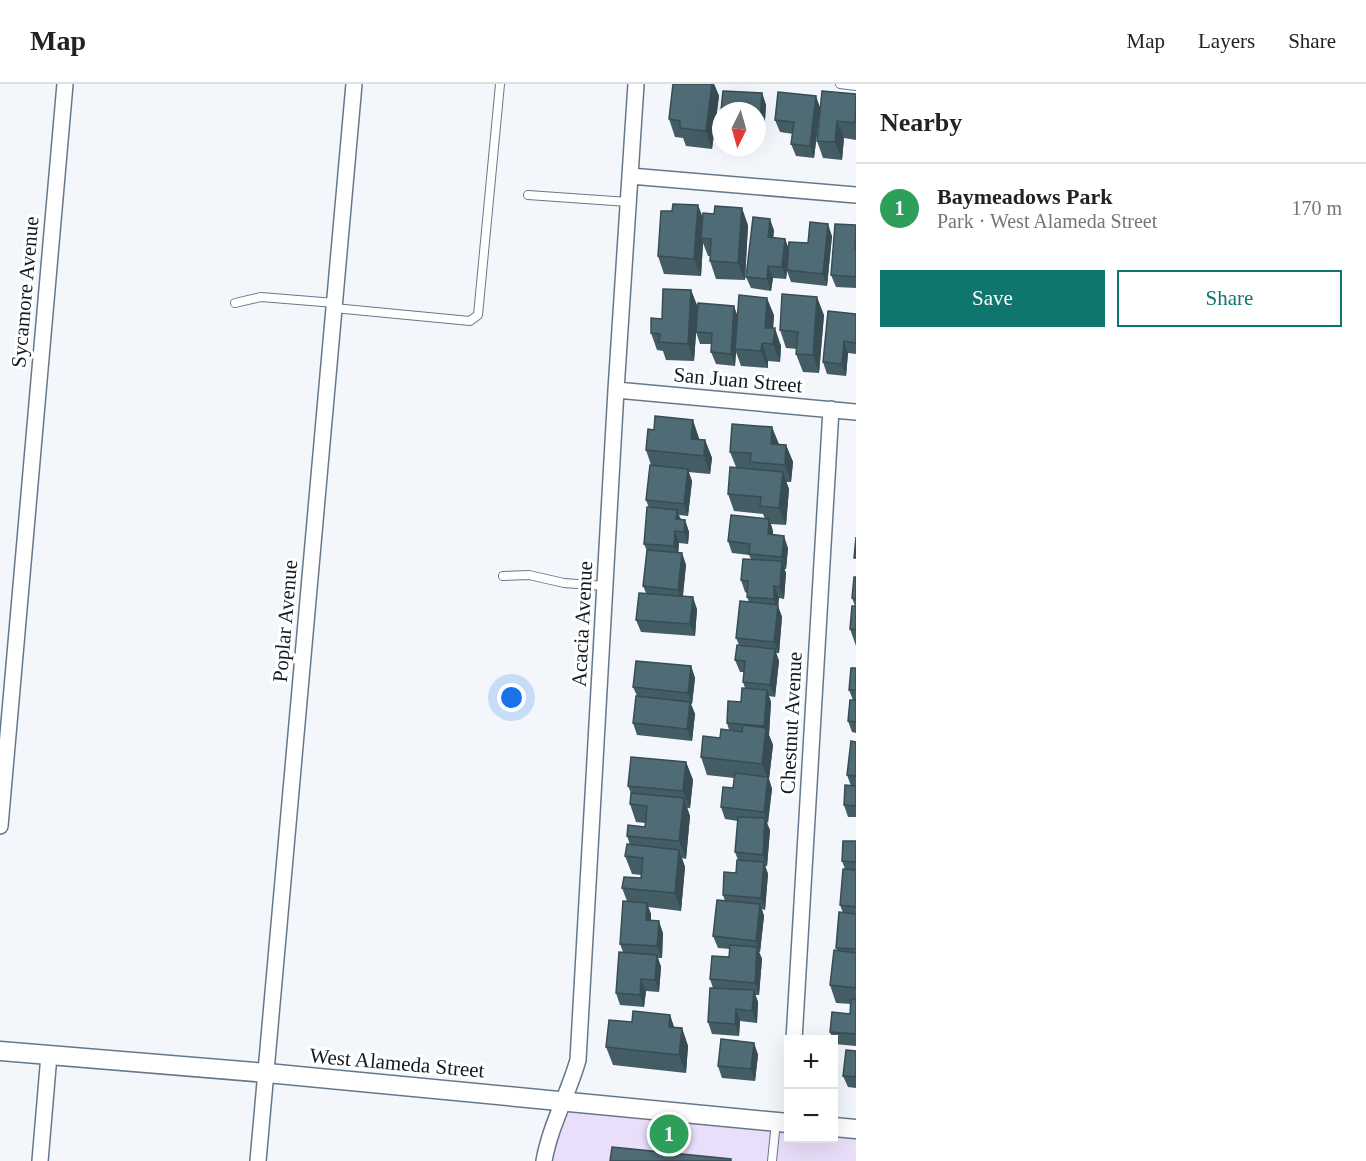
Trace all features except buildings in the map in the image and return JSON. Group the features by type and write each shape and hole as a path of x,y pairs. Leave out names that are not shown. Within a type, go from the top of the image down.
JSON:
{"street":[{"name":"Sycamore Avenue","path":"0,826 64,84"},
{"name":"Poplar Avenue","path":"258,1161 354,84"},
{"name":"Acacia Avenue","path":"544,1161 548,1139 578,1060 616,390 636,84"},
{"path":"630,176 856,195"},
{"name":"San Juan Street","path":"616,390 856,412"},
{"name":"Chestnut Avenue","path":"794,1035 831,409"},
{"name":"West Alameda Street","path":"0,1051 267,1073 782,1123"},
{"path":"40,1161 49,1055"},
{"path":"838,1127 856,1129"}],"lane":[{"path":"235,303 261,297 470,321 478,315 500,84"},
{"path":"840,84 856,86"},
{"path":"528,195 628,202"},
{"path":"503,576 529,575 564,584 605,586"},
{"path":"772,1161 782,1123"}],"shaded area":[{"path":"564,1101 784,1123 784,1143 838,1143 838,1127 856,1129 856,1161 544,1161"}],"place":[{"name":"Baymeadows Park","path":"669,1134"}]}
